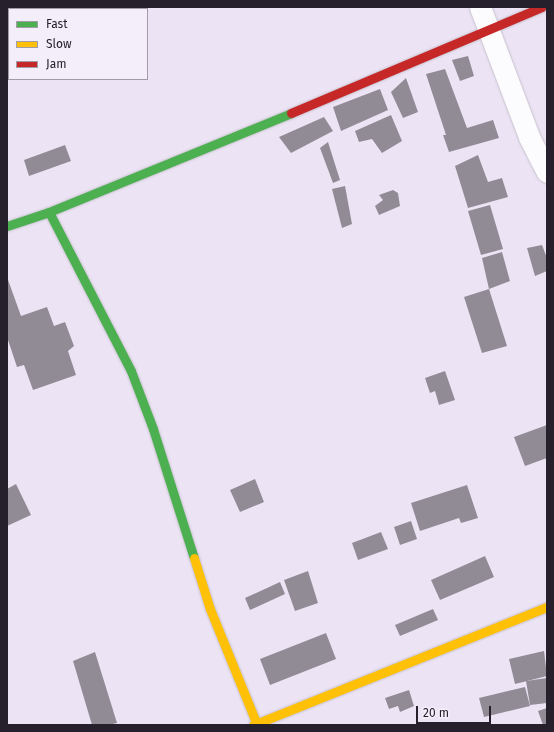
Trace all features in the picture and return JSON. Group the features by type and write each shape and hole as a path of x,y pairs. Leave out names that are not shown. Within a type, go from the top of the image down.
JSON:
{"street":[{"path":"480,7 529,137 547,172"},
{"path":"7,226 50,212 381,76 489,28 542,7"},
{"path":"50,212 131,371 153,429 210,609 255,725 547,607"}],"building":[{"path":"74,7 101,7 101,8 72,8"},
{"path":"7,28 8,28 7,51"},
{"path":"468,56 474,76 460,81 452,60"},
{"path":"445,69 467,128 493,120 499,138 449,152 443,135 446,135 426,74"},
{"path":"406,78 418,112 403,118 391,92"},
{"path":"380,89 388,110 341,131 333,107"},
{"path":"391,115 402,141 382,153 372,139 359,142 355,131"},
{"path":"324,117 333,131 291,153 279,137"},
{"path":"328,142 340,180 333,183 320,148"},
{"path":"65,145 71,161 29,176 24,160"},
{"path":"478,155 488,182 502,178 508,197 468,208 455,166"},
{"path":"345,186 352,224 342,228 332,189"},
{"path":"393,190 398,193 400,206 379,215 375,206 383,200 379,195"},
{"path":"490,205 503,249 481,255 468,211"},
{"path":"542,245 547,258 547,271 535,276 527,248"},
{"path":"502,252 510,281 489,289 482,258"},
{"path":"7,277 21,316 47,307 54,326 65,322 74,346 68,351 76,375 33,390 24,365 17,367 7,337"},
{"path":"489,289 507,346 482,353 464,297"},
{"path":"445,371 455,400 439,405 435,391 430,393 425,378"},
{"path":"547,425 547,458 525,466 514,437"},
{"path":"255,479 264,502 240,512 230,490"},
{"path":"16,484 31,515 7,526 7,489"},
{"path":"467,485 478,518 461,523 459,518 420,531 411,503"},
{"path":"411,521 417,539 400,545 394,527"},
{"path":"381,532 388,549 358,560 352,543"},
{"path":"485,556 494,577 440,600 431,580"},
{"path":"308,571 318,603 295,611 284,580"},
{"path":"280,582 285,594 250,610 245,598"},
{"path":"433,609 438,620 400,636 395,625"},
{"path":"326,633 336,659 270,685 260,659"},
{"path":"544,651 547,676 515,684 509,659"},
{"path":"95,652 117,723 108,725 92,725 73,661"},
{"path":"547,678 547,703 530,705 526,681"},
{"path":"525,687 530,706 484,717 479,698"},
{"path":"409,690 414,706 400,712 398,706 389,709 385,698"},
{"path":"547,708 547,725 543,725 538,711"}],"traffic: fast":[{"path":"7,226 49,212 291,113"},
{"path":"49,212 131,371 153,429 194,558"}],"traffic: slow":[{"path":"194,558 210,609 257,725"},
{"path":"253,725 547,607"}],"traffic: jam":[{"path":"291,113 542,7"}]}
